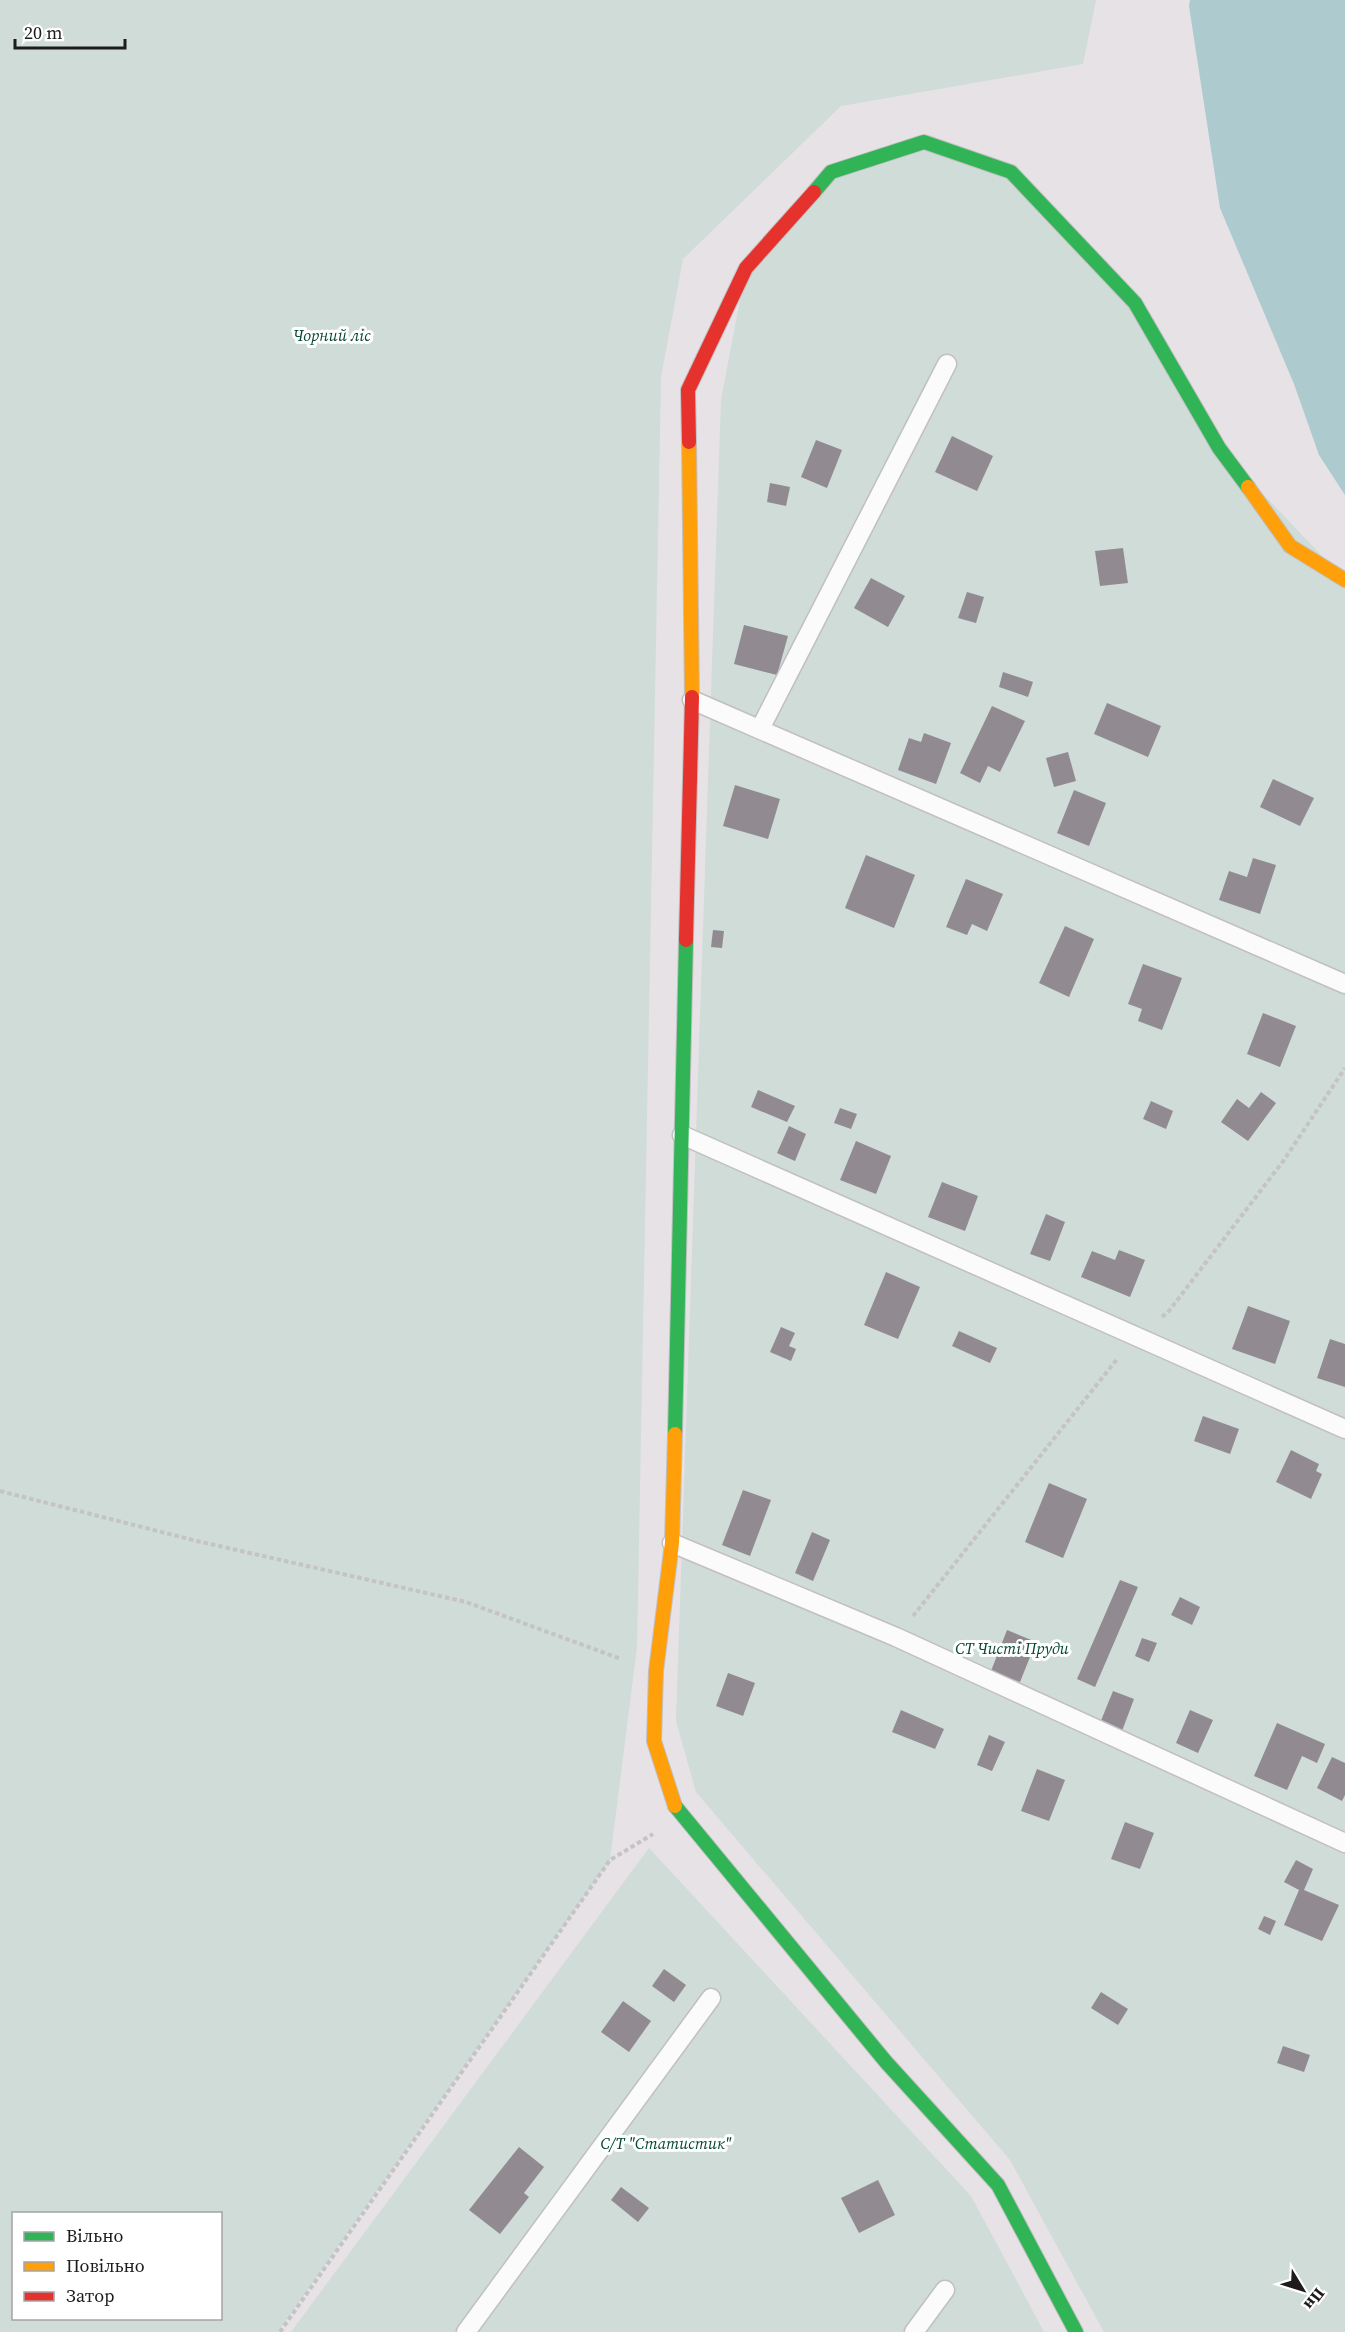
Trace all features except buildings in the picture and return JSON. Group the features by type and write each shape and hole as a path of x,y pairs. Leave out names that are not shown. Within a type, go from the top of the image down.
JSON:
{"street":[{"path":"1076,2332 998,2185 886,2062 676,1808 654,1741 656,1671 672,1543 692,700 688,390 746,268 831,172 924,142 1011,172 1135,303 1220,448 1290,546 1345,580"}],"lane":[{"path":"760,729 947,364"},
{"path":"692,700 1345,984"},
{"path":"682,1135 1345,1429"},
{"path":"672,1543 896,1637 1345,1843"},
{"path":"466,2332 711,1998"},
{"path":"914,2332 945,2290"}],"path":[{"path":"0,1491 197,1541 466,1602 656,1671"},
{"path":"280,2332 610,1860 682,1815"}],"green space":[{"name":"Чорний ліс","path":"0,0 1096,0 1083,64 841,106 683,259 661,377 637,1647 610,1860 278,2332 0,2332"},
{"name":"СТ Чисті Пруди","path":"924,142 1011,172 1135,303 1219,448 1345,580 1345,2332 1104,2332 1010,2160 696,1792 676,1721 721,400 746,268 831,172"},
{"name":"С/Т \"Статистик\"","path":"649,1848 971,2196 1044,2332 291,2332"}],"water":[{"path":"1190,0 1345,0 1345,495 1319,455 1294,384 1220,208 1189,6"}],"traffic: fast":[{"path":"814,192 831,172 924,142 1011,172 1135,303 1219,448 1248,487"},
{"path":"675,1434 686,940"},
{"path":"675,1806 886,2062 998,2185 1076,2332"}],"traffic: slow":[{"path":"689,442 692,697"},
{"path":"1248,487 1290,546 1345,580"},
{"path":"675,1434 672,1543 656,1671 654,1741 675,1806"}],"traffic: jam":[{"path":"689,442 688,390 746,268 814,192"},
{"path":"686,940 692,697"}]}
